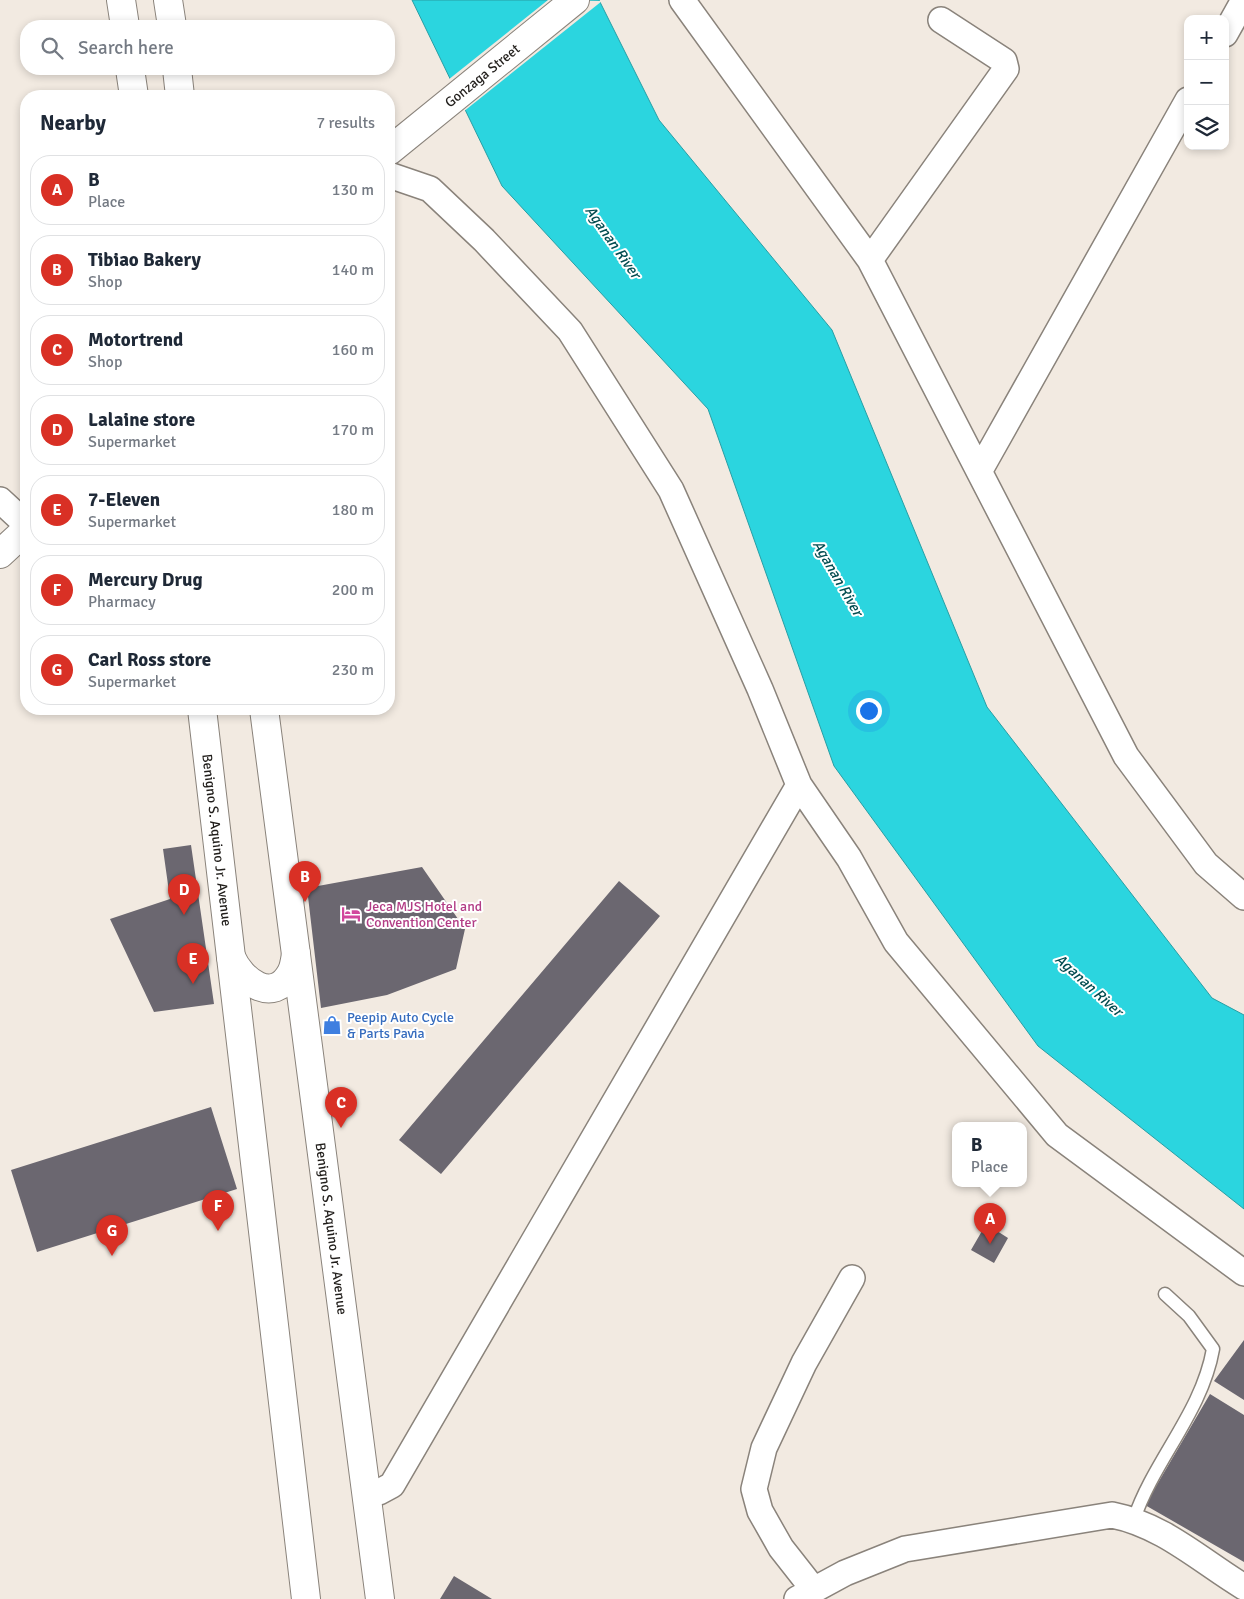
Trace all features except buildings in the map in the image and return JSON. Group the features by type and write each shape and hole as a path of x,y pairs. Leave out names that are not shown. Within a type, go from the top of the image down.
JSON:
{"main road":[{"path":"120,0 124,20"},
{"path":"168,0 171,20"},
{"name":"Gonzaga Street","path":"395,146 575,0"},
{"path":"131,75 133,90"},
{"path":"178,75 179,90"},
{"path":"0,554 20,536"},
{"name":"Benigno S. Aquino Jr. Avenue","path":"203,715 306,1599"},
{"name":"Benigno S. Aquino Jr. Avenue","path":"265,715 380,1599"},
{"path":"231,957 243,978 255,986 269,988 282,984 292,972 296,954"}],"street":[{"path":"682,0 870,260 1126,756 1206,864 1241,887"},
{"path":"1229,27 1244,0"},
{"path":"870,260 1006,69 1004,61 941,20"},
{"path":"980,470 1185,105"},
{"path":"395,177 430,189 484,240 570,331 671,490 760,689 799,785 849,858 896,942 1056,1135 1244,1273"},
{"path":"0,500 20,518"},
{"path":"366,1494 379,1492 392,1485 799,785"},
{"path":"852,1278 804,1363 764,1448 754,1489 760,1511 806,1595 845,1573 905,1549 1112,1515 1134,1519 1191,1550 1244,1588"}],"lane":[{"path":"1134,1519 1143,1492 1181,1428 1208,1374 1213,1349 1190,1316 1165,1294"}],"water":[{"name":"Aganan River","path":"412,0 599,0 659,120 832,330 987,707 1212,998 1244,1015 1244,1209 1038,1046 834,766 708,409 502,186"}],"pier":[{"path":"548,0 602,1 463,112 448,80"}],"place":[{"name":"Tibiao Bakery","path":"305,902"},
{"name":"Jeca MJS Hotel and Convention Center","path":"351,914"},
{"name":"Lalaine store","path":"184,915"},
{"name":"7-Eleven","path":"193,984"},
{"name":"Peepip Auto Cycle & Parts Pavia","path":"332,1025"},
{"name":"Motortrend","path":"341,1128"},
{"name":"Mercury Drug","path":"218,1231"},
{"name":"B","path":"990,1244"},
{"name":"Carl Ross store","path":"112,1256"}]}
